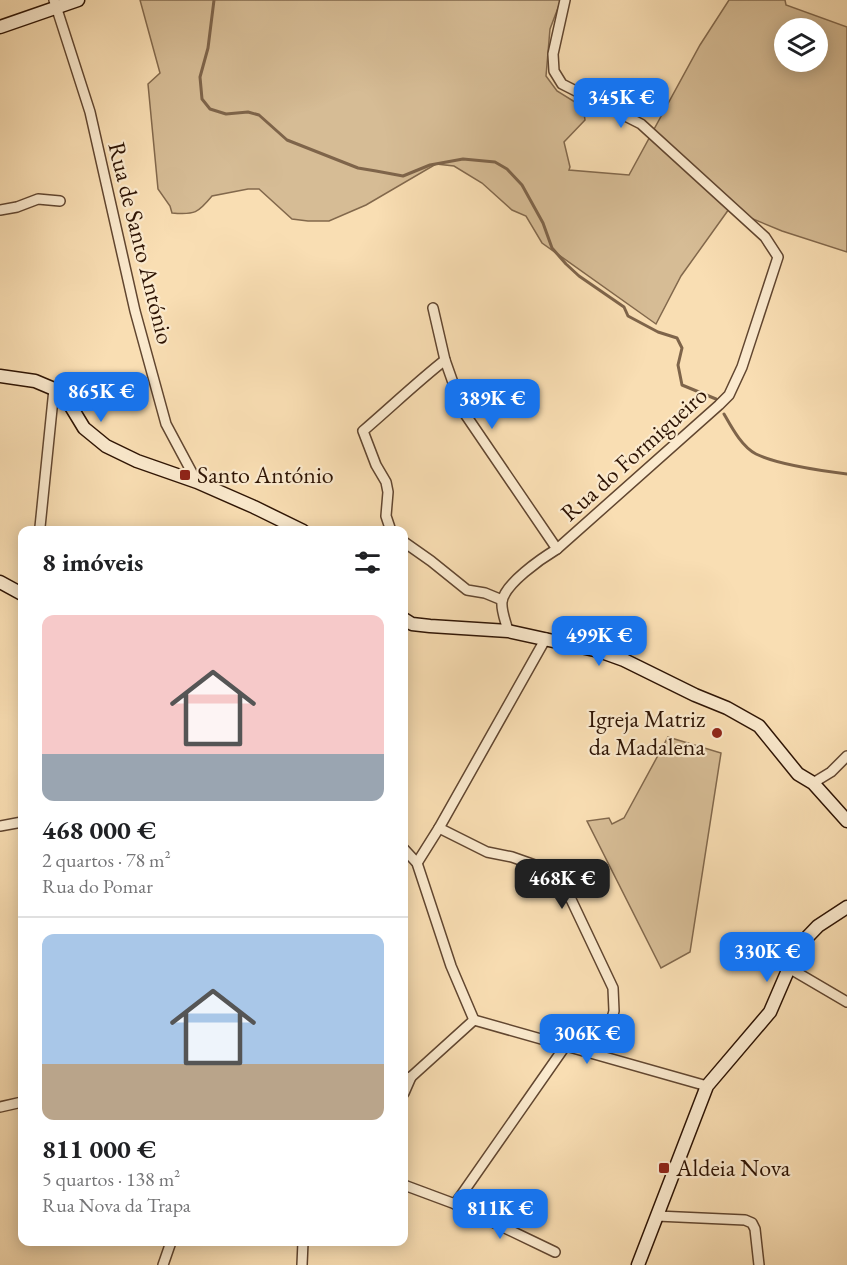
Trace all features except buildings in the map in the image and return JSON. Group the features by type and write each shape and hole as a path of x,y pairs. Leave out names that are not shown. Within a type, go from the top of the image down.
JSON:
{"street":[{"path":"0,27 56,4 78,0"},
{"name":"Rua do Formigueiro","path":"502,600 507,591 536,563 557,549 729,395 742,367 778,257 765,237 641,124 562,84 554,71 553,54 565,0"},
{"name":"Rua de Santo António","path":"56,4 90,112 135,310 166,424 197,482"},
{"path":"0,210 17,207 38,199 60,201"},
{"path":"433,308 445,360 463,411 557,549"},
{"path":"389,526 386,516 388,492 386,482 376,465 363,430 445,360"},
{"path":"0,376 35,381 54,388 67,400 84,428 106,447 197,482 283,526"},
{"path":"40,526 54,388"},
{"path":"408,545 467,590 485,593 502,600 508,631"},
{"path":"0,582 18,592"},
{"path":"408,622 430,626 508,631 599,651 624,660 658,678 727,708 759,726 798,774 813,783 847,821"},
{"path":"417,863 546,638"},
{"path":"813,783 831,772 847,756"},
{"path":"0,826 18,823"},
{"path":"439,828 487,852 512,857 546,869 557,877 568,893 613,988 614,1011 602,1055"},
{"path":"408,853 417,863 451,966 474,1020"},
{"path":"638,1265 707,1086 770,1012 795,951 818,926 847,908"},
{"path":"789,968 847,1002"},
{"path":"474,1020 707,1086"},
{"path":"408,1078 474,1020"},
{"path":"455,1204 566,1045"},
{"path":"0,1107 18,1103"},
{"path":"408,1186 455,1204 555,1252"},
{"path":"657,1216 745,1220 752,1223 755,1229 759,1265"},
{"path":"163,1265 170,1246"},
{"path":"302,1265 303,1246"}],"shaded area":[{"path":"140,0 561,0 550,29 546,76 557,91 583,107 585,120 564,142 569,170 629,175 700,45 729,0 785,0 786,5 822,18 774,18 774,72 828,72 828,20 847,27 847,252 782,231 729,209 681,276 656,324 542,243 526,216 512,210 482,183 454,166 436,164 366,205 329,221 292,219 259,189 212,196 195,212 172,213 158,189 148,84 160,73"},
{"path":"668,737 721,753 690,952 661,968 587,821 609,818 612,824 624,818"}],"waterway":[{"path":"214,0 208,48 200,77 202,99 210,109 226,114 248,112 259,115 287,140 358,168 403,176 430,165 463,159 495,162 507,169 522,185 543,223 552,248 566,264 579,276 624,307 628,316 658,332 677,338 682,348 678,365 682,385 716,399"},
{"path":"724,414 742,442 756,454 787,464 847,474"}],"place":[{"name":"Santo António","path":"185,475"},
{"name":"Igreja Matriz da Madalena","path":"717,733"},
{"name":"Aldeia Nova","path":"664,1168"}]}
